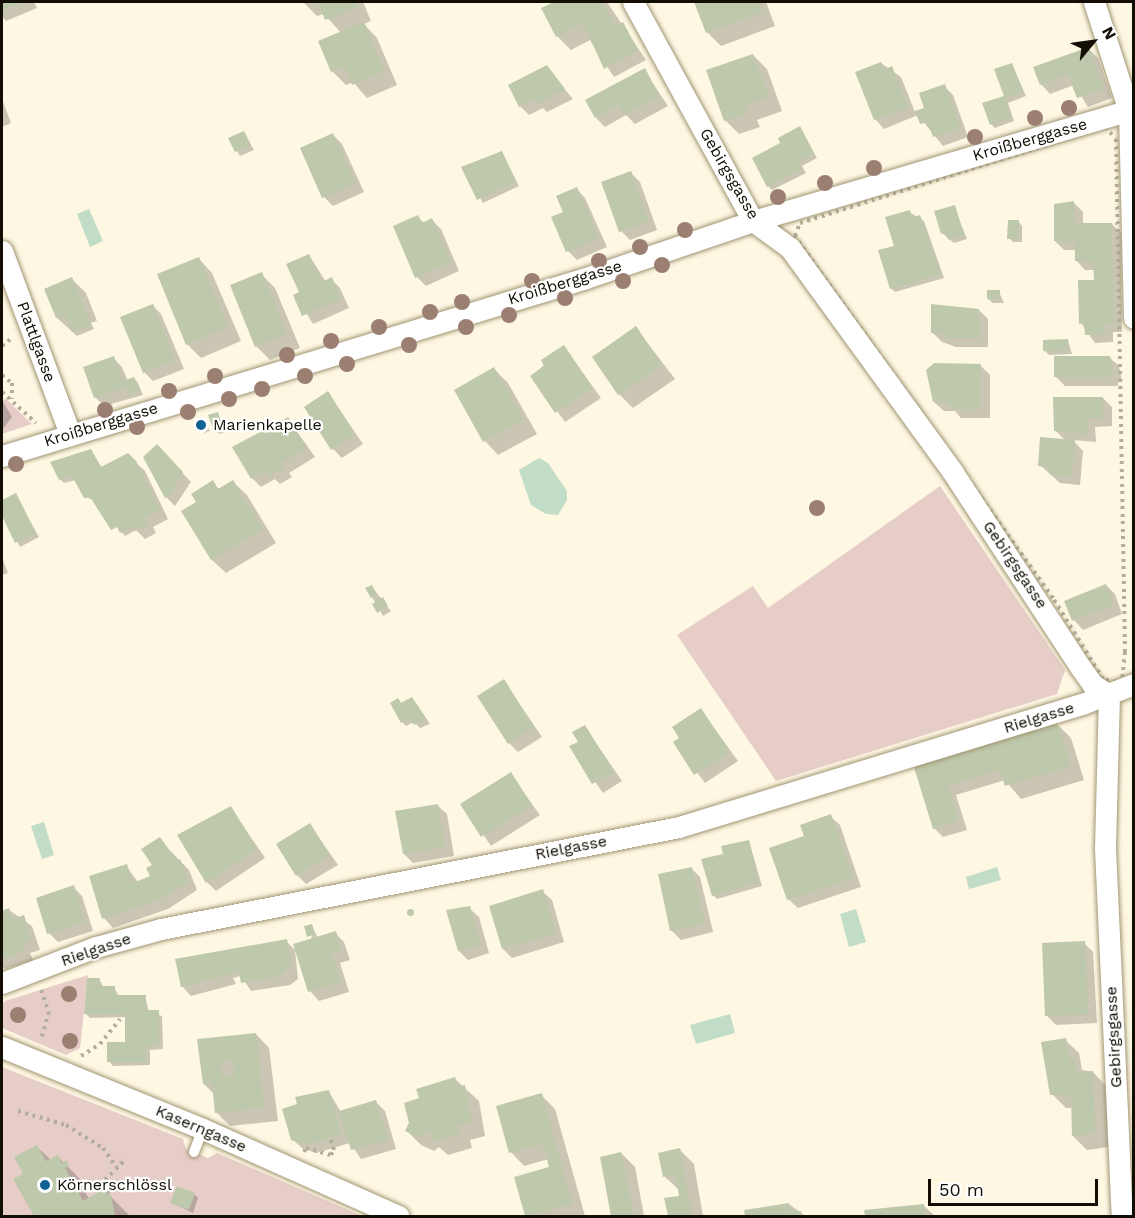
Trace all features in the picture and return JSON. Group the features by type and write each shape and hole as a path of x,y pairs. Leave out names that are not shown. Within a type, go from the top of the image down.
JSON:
{"street":[{"name":"Gebirgsgasse","path":"633,2 753,221 790,248 952,471 1092,684 1109,695 1105,848 1122,1216"},
{"path":"1094,2 1131,110 1134,318"},
{"name":"Kroißberggasse","path":"2,456 586,278 753,221 1131,110"},
{"name":"Plattlgasse","path":"2,251 70,434"},
{"name":"Rielgasse","path":"2,983 96,947 161,929 679,827 1109,695 1134,684"},
{"name":"Kaserngasse","path":"2,1047 203,1129 398,1216"}],"lane":[{"path":"194,1152 203,1129"}],"path":[{"path":"1106,128 1114,134 1125,652 1122,680 1110,682 1103,679 1047,589 795,236 800,223 811,219 1106,128"},
{"path":"2,375 12,383 12,400"},
{"path":"2,392 38,425"},
{"path":"41,990 49,1012 44,1035"},
{"path":"82,1056 100,1044 120,1019"},
{"path":"18,1112 66,1125 103,1148 117,1168"},
{"path":"303,1155 306,1148 331,1155 334,1150 330,1138"},
{"path":"108,1194 105,1180 126,1159"}],"shaded area":[{"path":"89,209 103,241 90,247 77,214"},
{"path":"6,399 32,424 2,434 2,400"},
{"path":"539,458 548,463 567,491 567,500 558,515 546,514 531,505 519,470"},
{"path":"940,486 1065,670 1057,694 776,781 677,635 753,586 768,608"},
{"path":"44,822 54,855 42,859 31,826"},
{"path":"997,867 1001,880 969,889 966,877"},
{"path":"856,909 866,942 849,947 840,914"},
{"path":"88,975 80,1048 66,1055 2,1028 2,1004 5,1001"},
{"path":"730,1014 735,1033 696,1044 690,1025"},
{"path":"2,1067 183,1139 186,1149 208,1158 217,1153 362,1216 2,1216"}],"building":[{"path":"2,2 23,2 2,10"},
{"path":"318,2 355,2 358,7 325,20"},
{"path":"554,2 602,2 615,27 623,22 638,50 604,69 583,23 556,37 541,8"},
{"path":"694,2 759,2 762,12 706,33"},
{"path":"364,22 384,71 352,85 345,66 331,72 318,41"},
{"path":"1089,47 1104,89 1077,98 1068,75 1040,85 1033,67"},
{"path":"753,54 769,97 744,106 747,113 724,121 706,70"},
{"path":"881,62 884,70 892,66 908,107 874,120 855,72"},
{"path":"1012,63 1023,92 1005,99 1011,117 990,125 982,103 1004,96 994,69"},
{"path":"547,65 565,89 537,104 534,99 519,107 508,85"},
{"path":"645,68 660,97 624,115 619,105 595,118 585,100"},
{"path":"945,84 960,128 933,137 928,122 920,124 915,111 924,108 919,93"},
{"path":"800,126 814,153 799,161 803,169 767,187 752,158 780,143 778,138"},
{"path":"244,131 251,145 235,152 228,138"},
{"path":"333,133 356,183 322,198 300,148"},
{"path":"502,151 516,181 477,200 461,167"},
{"path":"631,171 649,221 619,232 601,182"},
{"path":"577,187 599,238 566,252 551,217 563,212 556,196"},
{"path":"1074,201 1074,223 1112,223 1114,324 1105,324 1105,334 1085,335 1084,323 1079,324 1078,280 1094,280 1093,262 1075,261 1075,242 1054,241 1054,204"},
{"path":"955,205 964,235 948,240 946,232 941,234 934,211"},
{"path":"910,210 912,218 920,215 941,274 890,289 878,250 894,246 885,217"},
{"path":"418,215 422,223 432,218 451,262 415,278 393,226"},
{"path":"1008,220 1019,220 1019,239 1007,239"},
{"path":"309,254 322,282 332,277 341,299 302,316 293,295 299,292 286,264"},
{"path":"199,257 228,327 186,345 157,274"},
{"path":"262,272 287,334 255,347 230,285"},
{"path":"72,277 91,325 72,332 65,315 56,318 44,289"},
{"path":"987,290 1000,290 1000,299 987,299"},
{"path":"153,304 175,360 143,373 120,317"},
{"path":"931,304 979,309 980,338 945,338 945,334 931,333"},
{"path":"636,326 662,365 618,395 592,357"},
{"path":"1068,339 1069,350 1043,351 1043,340"},
{"path":"564,345 593,388 555,413 530,376 544,366 541,360"},
{"path":"114,356 123,381 134,377 140,391 128,395 125,387 94,398 83,367"},
{"path":"1054,356 1110,356 1114,373 1110,373 1110,377 1054,377"},
{"path":"934,363 981,364 981,409 950,409 950,403 933,402 926,370"},
{"path":"494,367 524,419 483,442 454,390"},
{"path":"328,391 355,434 331,450 304,407"},
{"path":"1053,397 1103,397 1103,418 1087,418 1088,434 1054,431"},
{"path":"218,412 223,428 214,431 208,415"},
{"path":"288,417 307,448 281,463 284,467 270,476 266,470 251,479 232,447"},
{"path":"204,421 206,427 198,430 196,423"},
{"path":"1040,437 1075,440 1072,477 1049,474 1049,467 1038,466"},
{"path":"157,444 183,472 170,495 165,498 143,457"},
{"path":"91,449 101,467 128,453 136,461 160,510 145,518 148,523 135,531 132,526 120,533 117,527 111,530 90,497 84,498 72,476 59,480 50,462"},
{"path":"213,480 218,489 233,480 263,529 211,560 181,511 196,502 191,494"},
{"path":"16,493 36,533 15,543 2,516 2,500"},
{"path":"1106,584 1114,605 1072,621 1064,601"},
{"path":"372,585 377,595 371,598 365,588"},
{"path":"383,597 388,606 377,613 372,604"},
{"path":"504,679 534,727 508,744 477,696"},
{"path":"412,697 427,720 414,725 409,718 401,723 390,703 398,698 401,703"},
{"path":"701,708 730,752 694,775 673,742 679,738 672,727"},
{"path":"1057,722 1071,766 1005,786 1000,770 948,786 959,821 933,829 913,764"},
{"path":"585,725 614,772 592,784 569,746 578,742 572,732"},
{"path":"511,772 532,805 481,837 460,804"},
{"path":"438,804 445,847 403,854 395,811"},
{"path":"231,806 257,849 206,883 177,835"},
{"path":"831,814 853,878 787,900 769,848 804,836 800,825"},
{"path":"310,823 330,855 296,876 276,844"},
{"path":"160,837 177,861 180,859 189,881 158,900 102,919 89,876 127,864 133,883 150,876 146,868 152,865 141,849"},
{"path":"749,840 759,882 712,896 701,859 723,854 721,846"},
{"path":"692,867 705,924 670,931 658,874"},
{"path":"74,885 85,922 47,934 36,898"},
{"path":"543,889 556,933 502,949 489,906"},
{"path":"470,906 481,944 458,951 446,910"},
{"path":"9,908 12,919 24,915 32,941 22,944 25,951 2,959 2,911"},
{"path":"410,909 413,912 410,915 407,912"},
{"path":"312,924 315,934 307,937 304,926"},
{"path":"336,931 342,951 332,954 341,982 308,992 293,944"},
{"path":"287,939 291,965 281,976 241,983 239,972 181,987 175,959"},
{"path":"1085,941 1088,1014 1045,1016 1042,943"},
{"path":"87,978 100,978 100,986 115,986 115,995 146,995 146,1010 159,1010 159,1046 146,1046 146,1062 107,1062 107,1042 125,1042 125,1014 84,1014"},
{"path":"256,1033 264,1108 215,1113 212,1083 203,1084 197,1039","holes":["233,1060 235,1076 222,1077 221,1061"]},
{"path":"1066,1038 1070,1060 1074,1060 1076,1072 1093,1071 1095,1133 1072,1136 1071,1095 1050,1095 1041,1042"},
{"path":"455,1077 458,1087 465,1085 472,1122 457,1126 459,1134 432,1142 429,1130 419,1138 405,1131 409,1123 404,1103 419,1098 416,1089"},
{"path":"329,1090 342,1134 306,1145 291,1140 282,1109 297,1104 295,1097"},
{"path":"542,1093 572,1204 525,1216 514,1177 549,1167 543,1144 509,1153 496,1106"},
{"path":"376,1100 388,1140 351,1150 339,1111"},
{"name":"Körnerschlössl","path":"37,1145 46,1161 58,1155 62,1163 66,1160 69,1166 65,1168 83,1201 101,1191 111,1195 115,1216 34,1216 13,1179 23,1174 14,1157"},
{"path":"680,1148 692,1216 668,1216 664,1198 679,1196 675,1175 663,1177 658,1153"},
{"path":"621,1152 634,1216 611,1216 600,1157"},
{"path":"177,1186 195,1193 189,1210 170,1203"},
{"path":"789,1203 791,1212 801,1211 802,1216 745,1216 744,1210"},
{"path":"924,1204 925,1216 865,1216 864,1210"}],"place":[{"name":"Marienkapelle","path":"201,425"},
{"name":"Körnerschlössl","path":"45,1185"}]}
